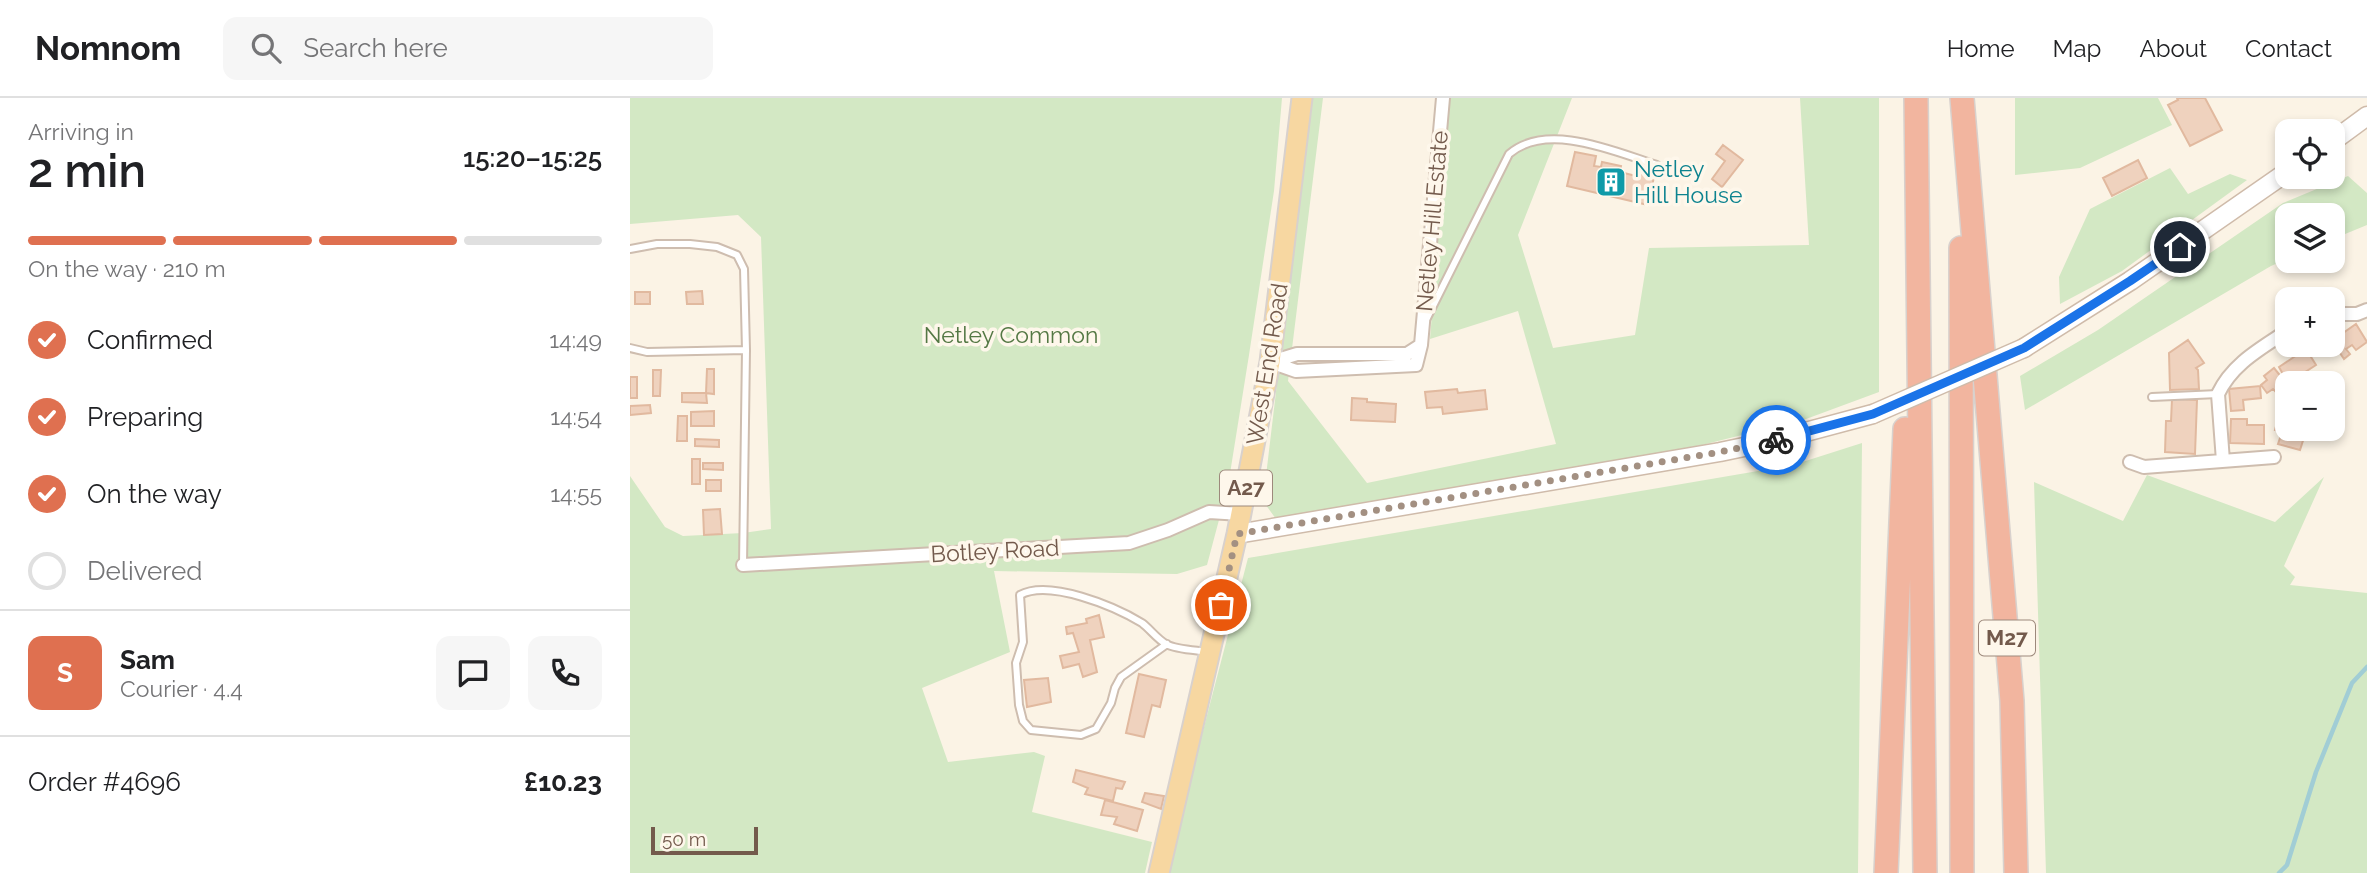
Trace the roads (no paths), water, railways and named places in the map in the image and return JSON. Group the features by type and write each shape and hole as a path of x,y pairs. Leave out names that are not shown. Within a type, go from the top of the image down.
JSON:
{"highway":[{"path":"1916,98 1925,873"},
{"name":"M27","path":"1961,98 1962,873"},
{"name":"M27","path":"1961,98 2012,701 2016,873"},
{"path":"1886,873 1916,166"}],"main road":[{"name":"West End Road","path":"1159,873 1237,534 1270,362 1302,98"},
{"path":"2345,133 2367,117"},
{"path":"1237,534 1720,452 1873,414 2024,348 2130,281 2275,180"}],"street":[{"name":"Netley Hill Estate","path":"1270,362 1297,354 1407,354 1421,345 1443,98"},
{"path":"2345,314 2357,314 2367,310"},
{"path":"2223,461 2218,394 2233,370 2275,339"},
{"path":"2130,462 2144,467 2274,457"},
{"name":"Botley Road","path":"743,565 1129,543 1209,512 1241,514"}],"lane":[{"path":"1423,326 1509,154 1517,147 1555,138 1582,141 1657,165"},
{"path":"630,249 657,244 717,247 737,255 744,269 746,350 743,565"},
{"path":"630,348 647,352 746,350"},
{"path":"2152,397 2218,394"},
{"path":"1167,644 1121,677 1111,703 1096,729 1081,735 1031,730 1023,721 1016,663 1023,642 1020,596 1028,590 1076,595 1142,623 1167,644 1210,652"}],"waterway":[{"path":"2279,873 2287,865 2316,772 2352,683 2367,667"}],"place":[{"name":"Netley Hill House","path":"1611,182"}],"park label":[{"name":"Netley Common","path":"1011,335"}]}
